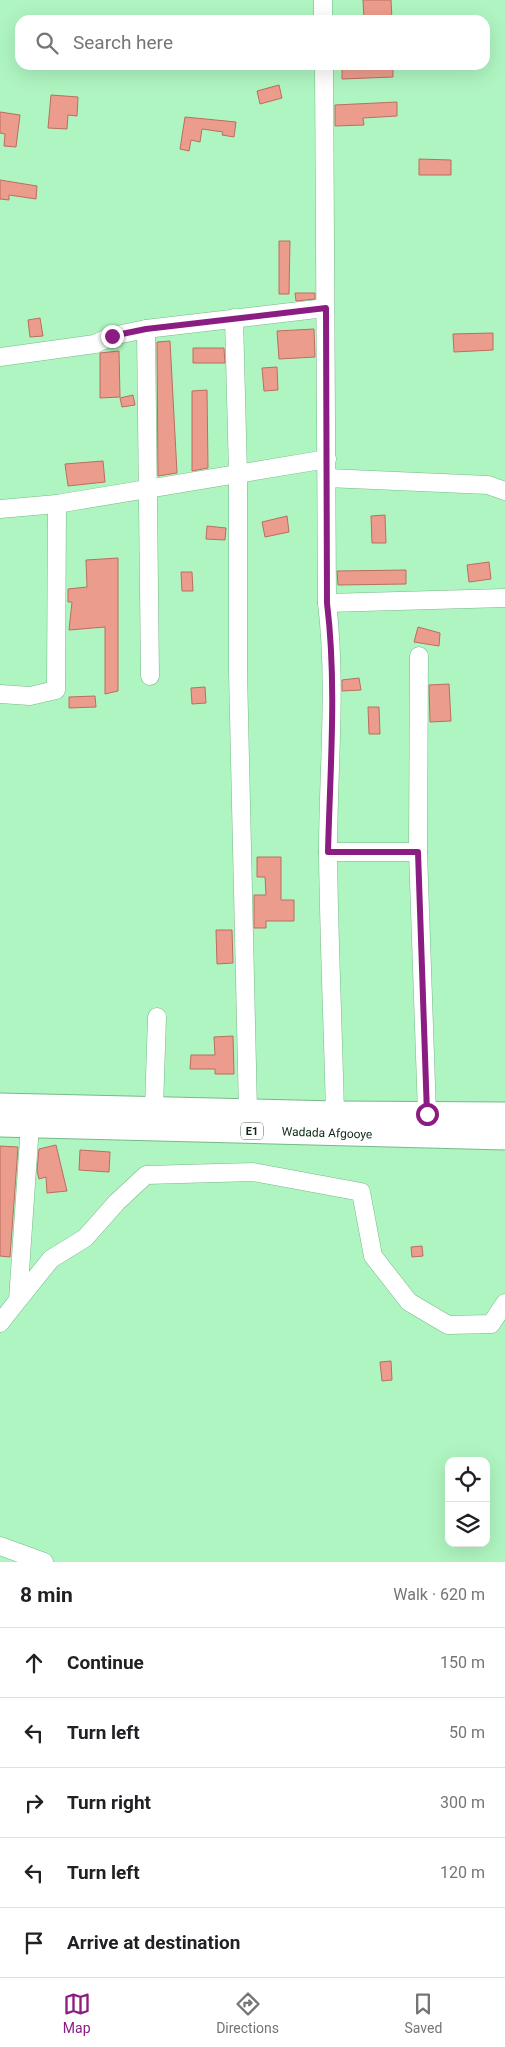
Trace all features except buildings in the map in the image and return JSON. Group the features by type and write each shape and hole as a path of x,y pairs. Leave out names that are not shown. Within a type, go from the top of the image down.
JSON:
{"highway":[{"name":"Wadada Afgooye","path":"0,1106 154,1108 335,1114 505,1115"},
{"name":"Wadada Afgooye","path":"0,1124 505,1137"}],"street":[{"path":"323,0 323,15"},
{"path":"324,70 327,603 330,625 331,696 328,852 335,1114"},
{"path":"0,357 95,344 112,336 146,329 326,308"},
{"path":"234,318 238,474 238,672 248,1111"},
{"path":"146,329 146,489 150,676"},
{"path":"0,509 57,504 327,459"},
{"path":"327,478 488,485 505,491"},
{"path":"0,694 30,696 56,690 57,504"},
{"path":"327,603 505,598"},
{"path":"419,656 418,852 427,1114"},
{"path":"328,852 418,852"},
{"path":"154,1108 157,1017"},
{"path":"18,1300 30,1125"},
{"path":"0,1323 51,1259 85,1238 117,1202 146,1175 253,1172 361,1192 373,1256 409,1302 448,1325 491,1324 505,1303"},
{"path":"0,1546 44,1562"}],"route":[{"path":"112,336 146,329 326,308 327,603 330,625 331,696 328,852 418,852 427,1114"}]}
